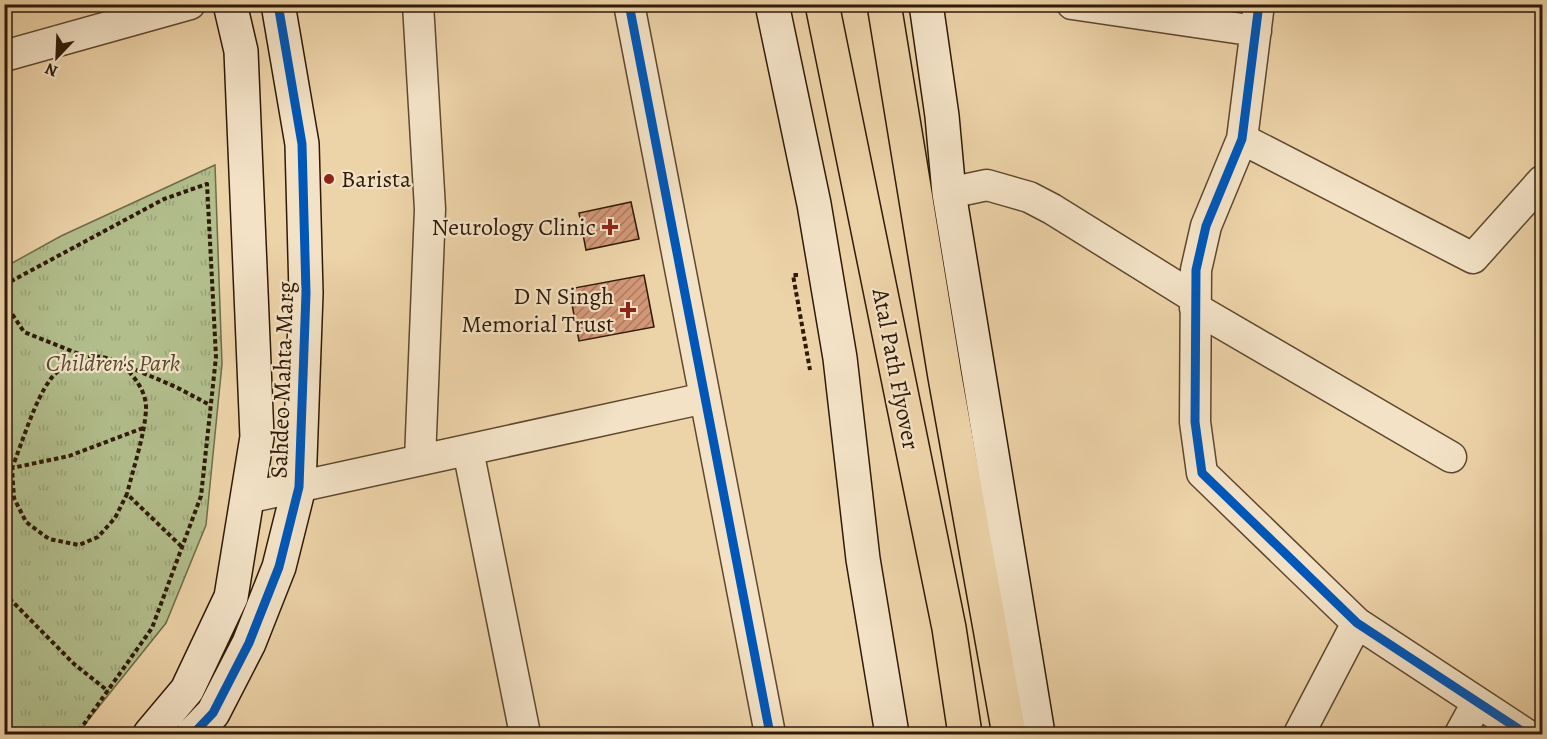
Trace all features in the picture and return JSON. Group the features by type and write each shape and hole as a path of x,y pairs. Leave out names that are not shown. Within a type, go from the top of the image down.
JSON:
{"main road":[{"name":"Atal Path Flyover","path":"822,4 947,617 965,735"},
{"name":"Atal Path Flyover","path":"884,4 945,377 1009,735"}],"street":[{"path":"4,56 190,4"},
{"name":"Sahdeo Mahta Marg","path":"150,735 187,690 231,597 257,437 241,51 230,4"},
{"name":"Sahdeo Mahta Marg","path":"193,735 213,713 249,643 279,567 299,487 306,293 302,144 278,4"},
{"path":"418,4 430,208 420,460"},
{"path":"629,4 770,735"},
{"path":"772,4 814,204 840,358 863,559 892,735"},
{"path":"926,4 942,116 949,193 1038,735"},
{"path":"1072,4 1258,18 1242,139 1206,226 1196,270 1196,422 1202,473 1357,623 1526,735"},
{"path":"1242,139 1473,258 1542,181"},
{"path":"949,193 987,185 1029,197 1052,209 1195,303 1451,458"},
{"path":"247,498 705,398"},
{"path":"468,450 525,735"},
{"path":"1299,735 1357,623"},
{"path":"1460,735 1477,703"}],"path":[{"path":"4,285 164,199 207,184 216,357 201,496 152,628 77,735"},
{"path":"4,302 24,332 79,354 103,357 176,387 210,405"},
{"path":"103,357 130,372 142,389 147,408 143,428 127,494 115,518 98,537 79,545 49,539 26,522 14,498 12,468 50,379 66,366 83,358 103,357"},
{"path":"4,471 69,456 143,428"},
{"path":"127,494 182,546"},
{"path":"4,593 74,664 108,691"}],"green space":[{"name":"Children's Park","path":"215,165 222,364 206,525 166,623 77,734 5,734 5,267 61,236"}],"building":[{"path":"1435,4 1464,4 1463,8"},
{"path":"631,202 639,239 586,250 579,213"},
{"path":"644,275 654,327 579,341 569,289"}],"cycle path":[{"path":"193,734 213,713 249,643 279,567 299,487 306,293 302,144 278,4"},
{"path":"629,4 770,734"},
{"path":"1259,4 1242,139 1206,226 1196,270 1195,422 1202,473 1357,623 1526,734"}],"place":[{"name":"Barista","path":"329,179"},
{"name":"Neurology Clinic","path":"610,227"},
{"name":"D N Singh Memorial Trust","path":"628,310"}]}
